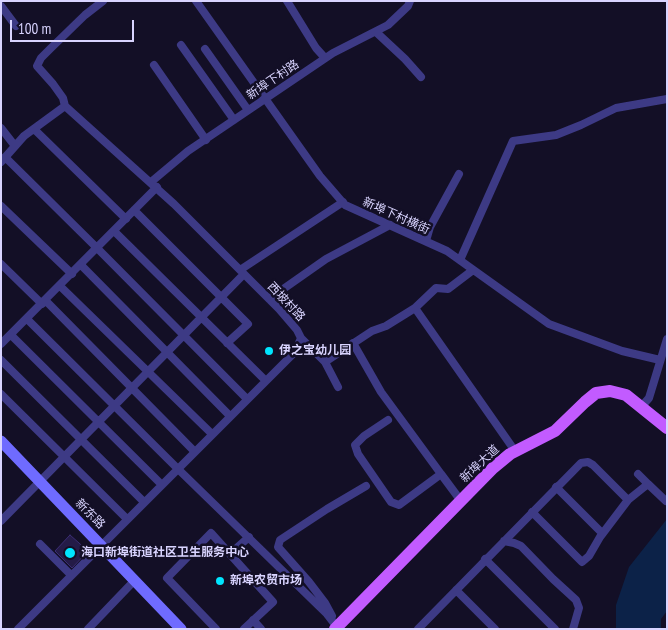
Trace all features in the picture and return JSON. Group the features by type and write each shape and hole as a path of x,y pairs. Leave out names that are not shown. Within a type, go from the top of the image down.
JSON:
{"main road":[{"name":"新埠大道","path":"336,628 493,468 515,451 555,431 596,393 605,391 621,393 642,406 667,428"}],"street":[{"path":"103,1 85,15 50,49 41,58 37,66 63,98 65,106 24,136 3,160 98,248 248,400"},
{"name":"新埠下村横街","path":"196,1 320,176 345,205 447,251 549,324 622,351 660,360"},
{"path":"287,1 316,48 325,58"},
{"name":"新埠下村路","path":"1,344 114,232 134,210 167,167 325,58 388,25 408,6 410,1"},
{"path":"1,6 16,26"},
{"path":"376,32 405,59 421,78"},
{"path":"181,45 234,120"},
{"path":"205,49 248,110"},
{"path":"154,65 206,140"},
{"path":"460,260 513,140 556,135 616,108 667,99"},
{"name":"西坡村路","path":"18,629 295,352 301,338 297,330 269,299 154,184 65,106"},
{"path":"1,128 15,146"},
{"path":"34,128 126,219"},
{"path":"426,242 430,227 459,174"},
{"path":"1,522 202,318 242,272 343,202"},
{"path":"1,206 72,274"},
{"path":"134,210 248,324 227,343"},
{"path":"269,299 326,259 390,225"},
{"path":"114,232 266,381"},
{"path":"1,264 44,302 195,452"},
{"path":"81,265 230,416"},
{"path":"325,362 352,343 415,308 436,288 448,289 473,270"},
{"path":"60,286 212,434"},
{"path":"415,308 515,451"},
{"path":"28,319 327,614 336,628"},
{"path":"11,335 162,485"},
{"path":"301,338 325,362 338,387"},
{"path":"642,406 649,398 667,339"},
{"path":"352,343 381,392 461,501"},
{"path":"1,360 144,502"},
{"path":"1,394 127,519"},
{"path":"388,420 364,436 355,445 358,454 391,502 399,505 441,474"},
{"name":"新东路","path":"1,441 102,544 134,581 181,629"},
{"path":"418,629 577,465 588,462 599,470 628,500"},
{"path":"638,474 666,501"},
{"path":"532,512 582,562 589,556 602,533 628,500 648,484"},
{"path":"336,628 325,603 315,589 278,547 280,540 327,508 366,486"},
{"path":"556,487 602,533"},
{"path":"216,629 167,578 211,533 273,602 244,629"},
{"path":"230,554 249,537"},
{"path":"504,541 521,546 576,600 579,608 573,629"},
{"path":"40,544 71,575"},
{"path":"485,559 555,629"},
{"path":"88,629 134,581"},
{"path":"456,590 495,629"},
{"path":"253,620 261,629"}],"water":[{"path":"667,519 667,611 661,619 661,629 616,629 616,605 629,567"}],"building":[{"name":"海口新埠街道社区卫生服务中心","path":"70,535 88,551 72,568 55,551"}],"place":[{"name":"伊之宝幼儿园","path":"269,351"},
{"name":"海口新埠街道社区卫生服务中心","path":"70,553"},
{"name":"新埠农贸市场","path":"220,581"}]}
